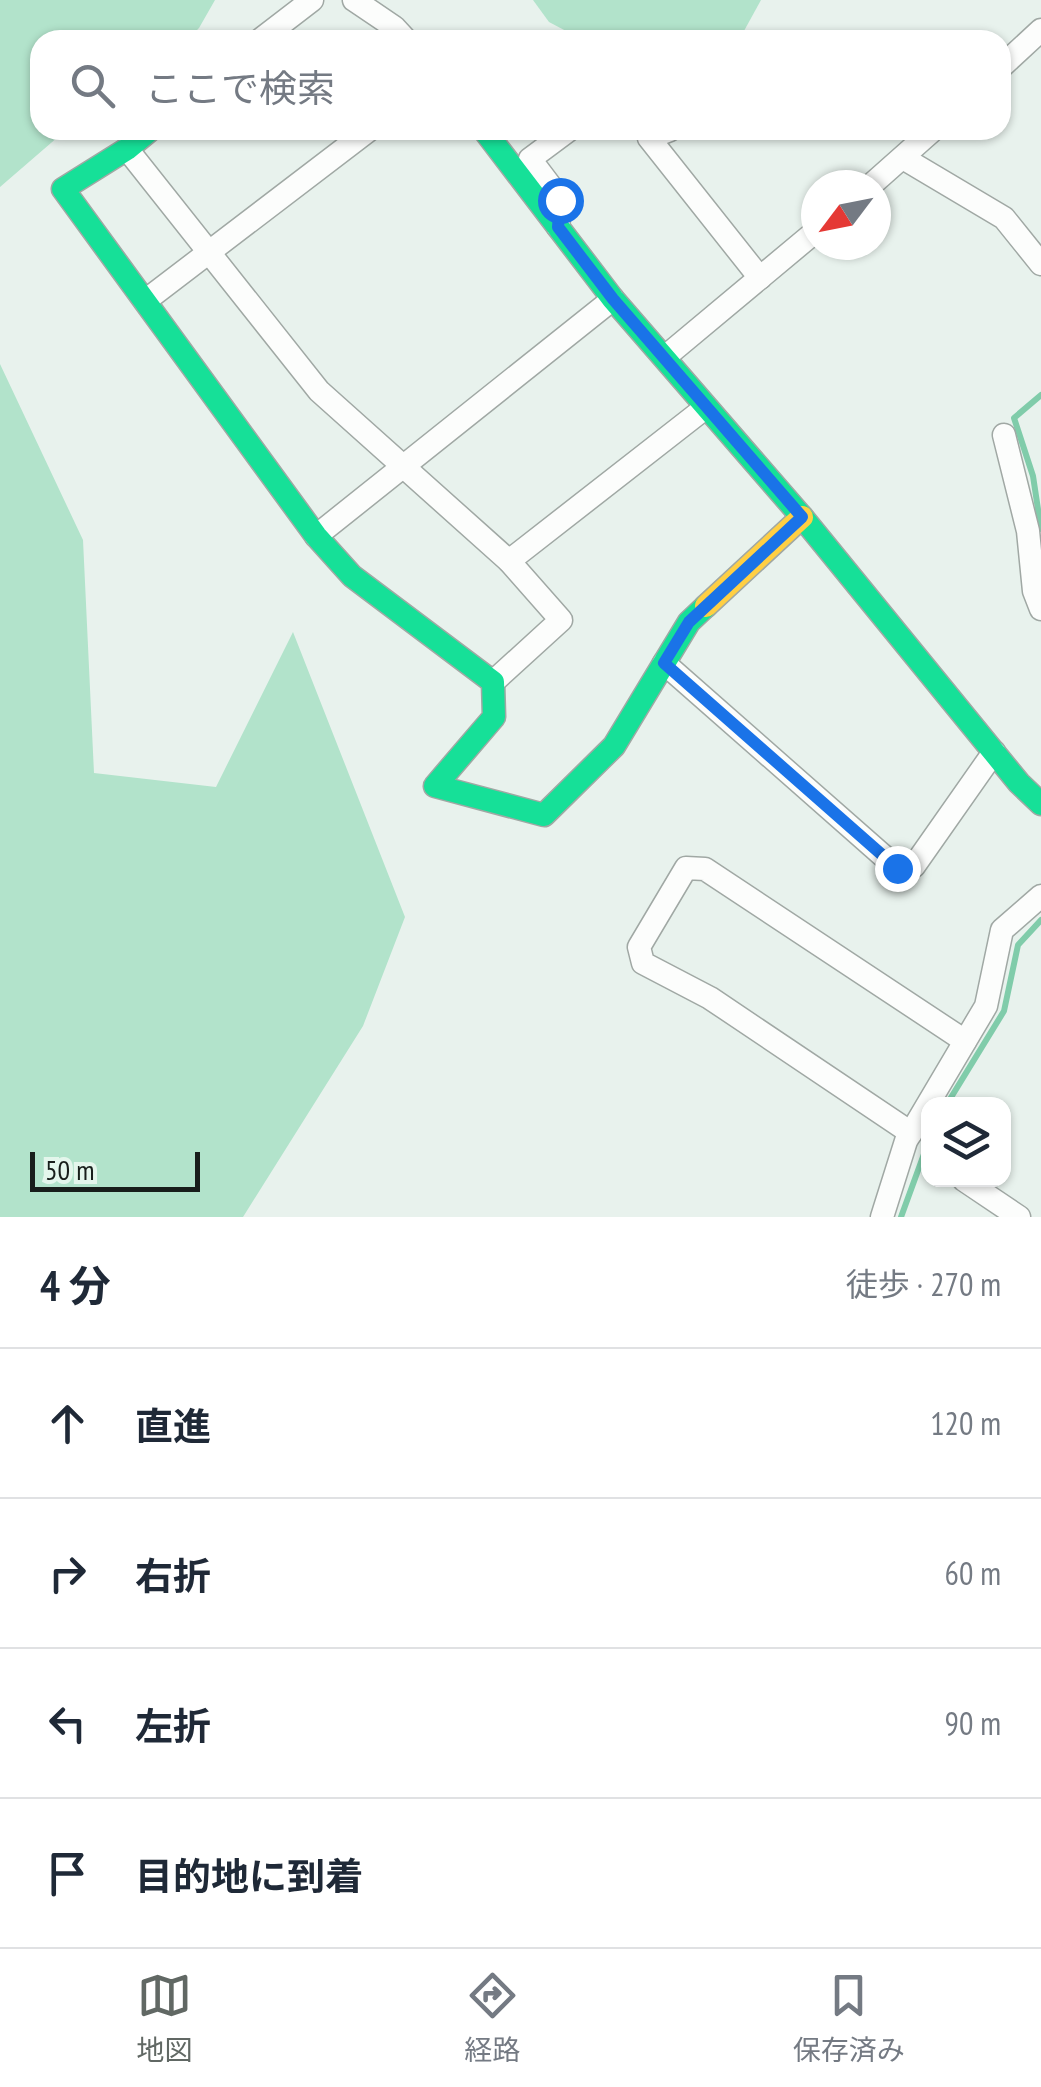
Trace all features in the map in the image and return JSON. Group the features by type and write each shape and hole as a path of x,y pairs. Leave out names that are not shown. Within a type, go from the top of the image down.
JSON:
{"street":[{"path":"273,30 312,0"},
{"path":"354,0 397,30"},
{"path":"1011,58 1041,30"},
{"path":"138,140 64,189 316,536 352,576 494,682"},
{"path":"146,300 356,140"},
{"path":"492,140 613,299 802,517 1041,804"},
{"path":"556,140 530,159 560,200 558,227"},
{"path":"651,140 760,278"},
{"path":"889,170 922,140"},
{"path":"128,149 319,391 509,561 561,620 494,682 494,717 436,786 544,814 614,746 689,622 802,517"},
{"path":"903,158 1004,218 1041,264"},
{"path":"665,357 801,244"},
{"path":"316,536 613,299"},
{"path":"509,561 705,408"},
{"path":"1004,435 1028,530 1034,590 1041,608"},
{"path":"664,663 897,868 914,866 994,752"},
{"path":"911,1132 710,998 643,963 639,947 686,868 705,869 965,1042"},
{"path":"882,1217 911,1132 986,1006 1002,930 1041,896"},
{"path":"974,1187 1019,1217"}],"green space":[{"path":"0,0 215,0 197,30 30,30 30,140 54,140 0,187"},
{"path":"533,0 761,0 744,30 564,30 549,22"},
{"path":"0,364 83,540 94,773 216,787 293,632 405,917 363,1026 243,1217 0,1217"}],"waterway":[{"path":"1041,395 1014,418 1033,476 1041,529"},
{"path":"951,1097 1004,1011 1018,945 1041,920"},
{"path":"901,1217 921,1162"}],"traffic: fast":[{"path":"138,140 63,189 316,536 352,576 493,682 494,717 435,786 544,815 614,746 689,622 706,606"},
{"path":"492,140 613,299 802,517 1019,783 1041,804"}],"traffic: slow":[{"path":"706,606 802,517"}],"route":[{"path":"560,200 558,227 613,299 802,517 689,622 664,663 897,868"}]}
